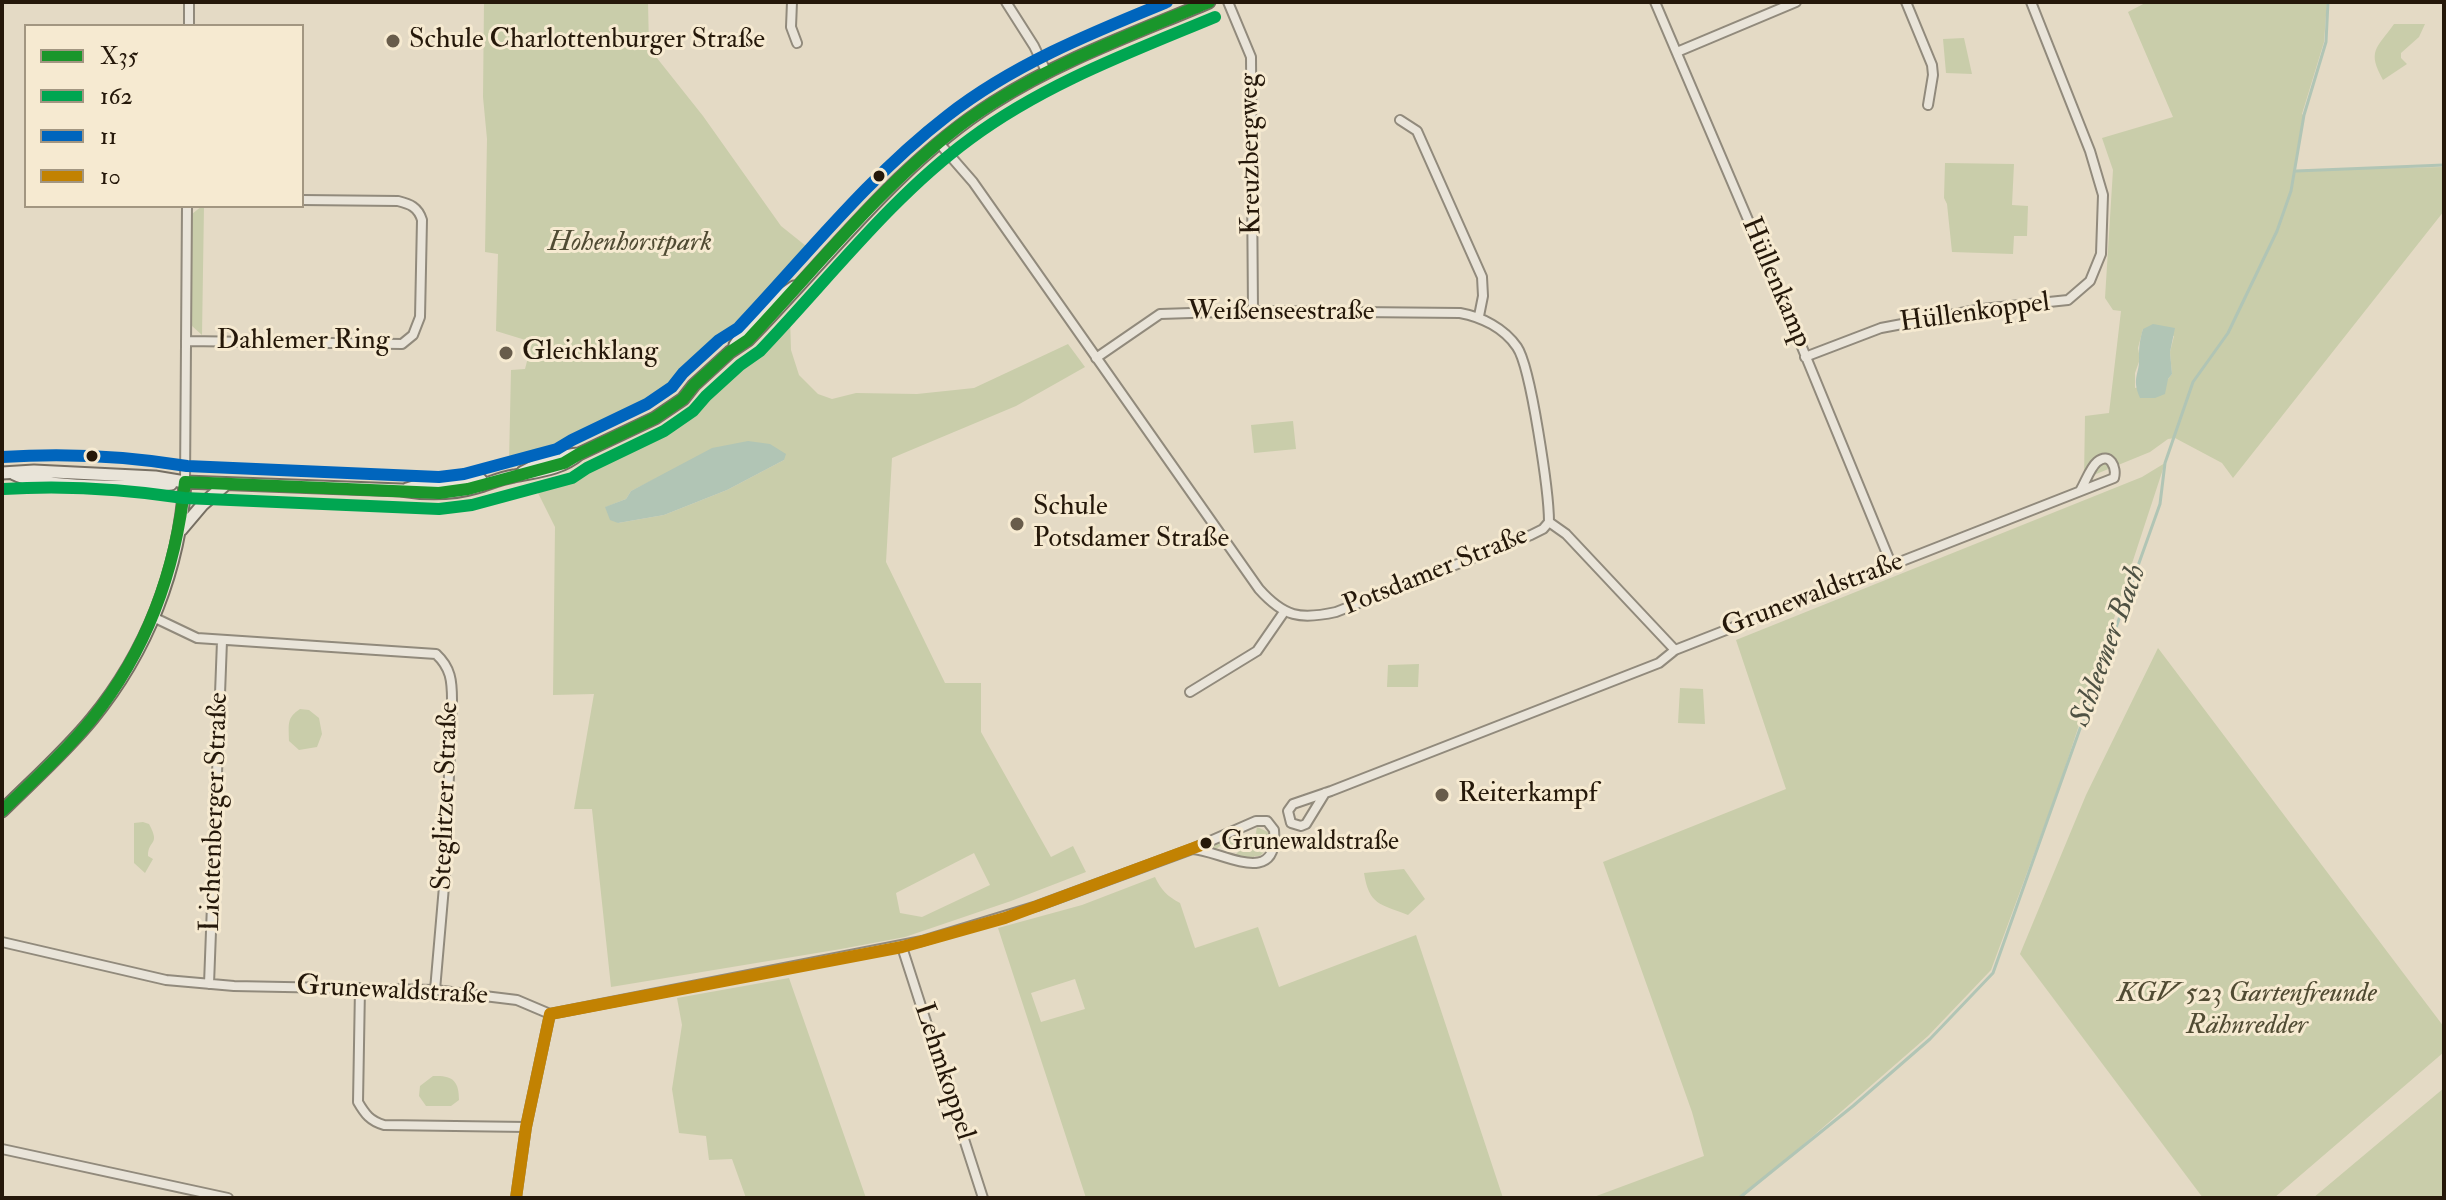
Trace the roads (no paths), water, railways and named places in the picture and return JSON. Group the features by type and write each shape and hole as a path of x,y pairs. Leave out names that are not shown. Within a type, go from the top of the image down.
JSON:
{"street":[{"path":"189,2 189,24"},
{"path":"1006,2 1046,71"},
{"path":"8,474 24,480 84,484 155,486 185,482 401,490 420,485 490,481 518,475 567,454 579,454 638,424 663,403 694,385 748,340 892,188 939,143 991,104 1046,71 1209,2"},
{"name":"Kreuzbergweg","path":"1228,2 1251,57 1253,311"},
{"name":"Hüllenkamp","path":"1655,2 1892,566"},
{"path":"1677,52 1796,2"},
{"path":"1906,2 1932,65 1928,105"},
{"name":"Hüllenkoppel","path":"1805,357 1881,328 1982,309 2068,300 2090,281 2101,254 2103,195 2090,151 2031,2"},
{"path":"794,4 791,27 797,43"},
{"path":"1400,120 1417,131 1482,277 1483,296 1479,316 1510,337 1520,350 1540,448 1549,522"},
{"path":"939,143 973,182 1259,589 1284,612 1257,651 1190,692"},
{"name":"Dahlemer Ring","path":"186,341 402,344 413,335 420,317 422,220 417,209 398,201 304,200"},
{"path":"2,810 64,751 117,685 153,617 172,565 181,531 185,482 187,208"},
{"name":"Weißenseestraße","path":"1096,358 1160,314 1253,311 1460,313 1479,316"},
{"name":"Grunewaldstraße","path":"1325,793 1306,824 1291,823 1288,811 1293,804 1659,663 1675,650 2114,478 2114,464 2103,459 2096,462 2080,491"},
{"path":"181,531 203,504 226,484"},
{"name":"Potsdamer Straße","path":"1284,612 1304,617 1336,612 1531,535 1549,522 1566,534 1675,650"},
{"name":"Steglitzer Straße","path":"153,617 197,638 436,654 442,660 452,677 452,700 445,875 435,990"},
{"name":"Lichtenberger Straße","path":"209,984 222,641"},
{"path":"516,1198 526,1127 550,1014 902,947 1005,918 1192,849 1256,821 1267,821 1274,830 1272,852 1262,861 1252,864 1192,849"},
{"name":"Grunewaldstraße","path":"2,942 166,980 435,990 517,1000 550,1014"},
{"name":"Lehmkoppel","path":"902,947 983,1198"},
{"path":"360,988 358,1102 374,1122 384,1125 526,1127"},
{"path":"2,1149 228,1198"}],"waterway":[{"name":"Schleemer Bach","path":"1739,1198 1930,1039 1993,973 2160,504 2165,463 2193,382 2228,333 2277,231 2291,191 2304,115 2326,42 2328,2"},
{"path":"2296,171 2444,165"}],"place":[{"name":"Schule Charlottenburger Straße","path":"393,41"},
{"name":"Gleichklang","path":"506,353"},
{"name":"Schule Potsdamer Straße","path":"1017,524"},
{"name":"Reiterkampf","path":"1442,795"},
{"name":"Grunewaldstraße","path":"1206,843"}],"park label":[{"name":"Hohenhorstpark","path":"630,244"},
{"name":"KGV 523 Gartenfreunde Rähnredder","path":"2247,1011"}]}
